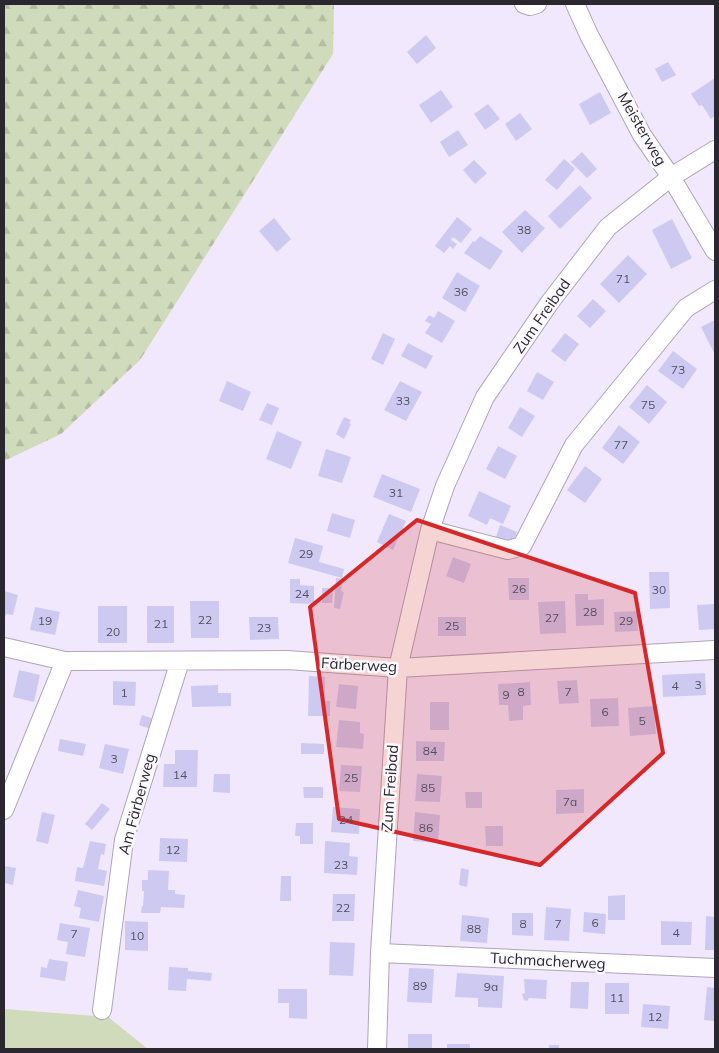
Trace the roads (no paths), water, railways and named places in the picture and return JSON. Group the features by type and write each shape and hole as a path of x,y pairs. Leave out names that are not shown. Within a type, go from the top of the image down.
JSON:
{"street":[{"path":"524,4 530,6 537,4"},
{"name":"Meisterweg","path":"575,4 589,35 642,136 671,177 715,251"},
{"name":"Zum Freibad","path":"377,1049 380,953 398,668 430,530 445,486 486,397 550,302 608,227 671,177 715,150"},
{"path":"430,530 508,550 522,546 574,445 686,308 715,290"},
{"name":"Färberweg","path":"4,647 65,660 287,660 398,668 715,650"},
{"path":"4,810 65,660"},
{"name":"Am Färberweg","path":"102,1010 124,840 180,661"},
{"name":"Tuchmacherweg","path":"380,953 715,968"}]}
